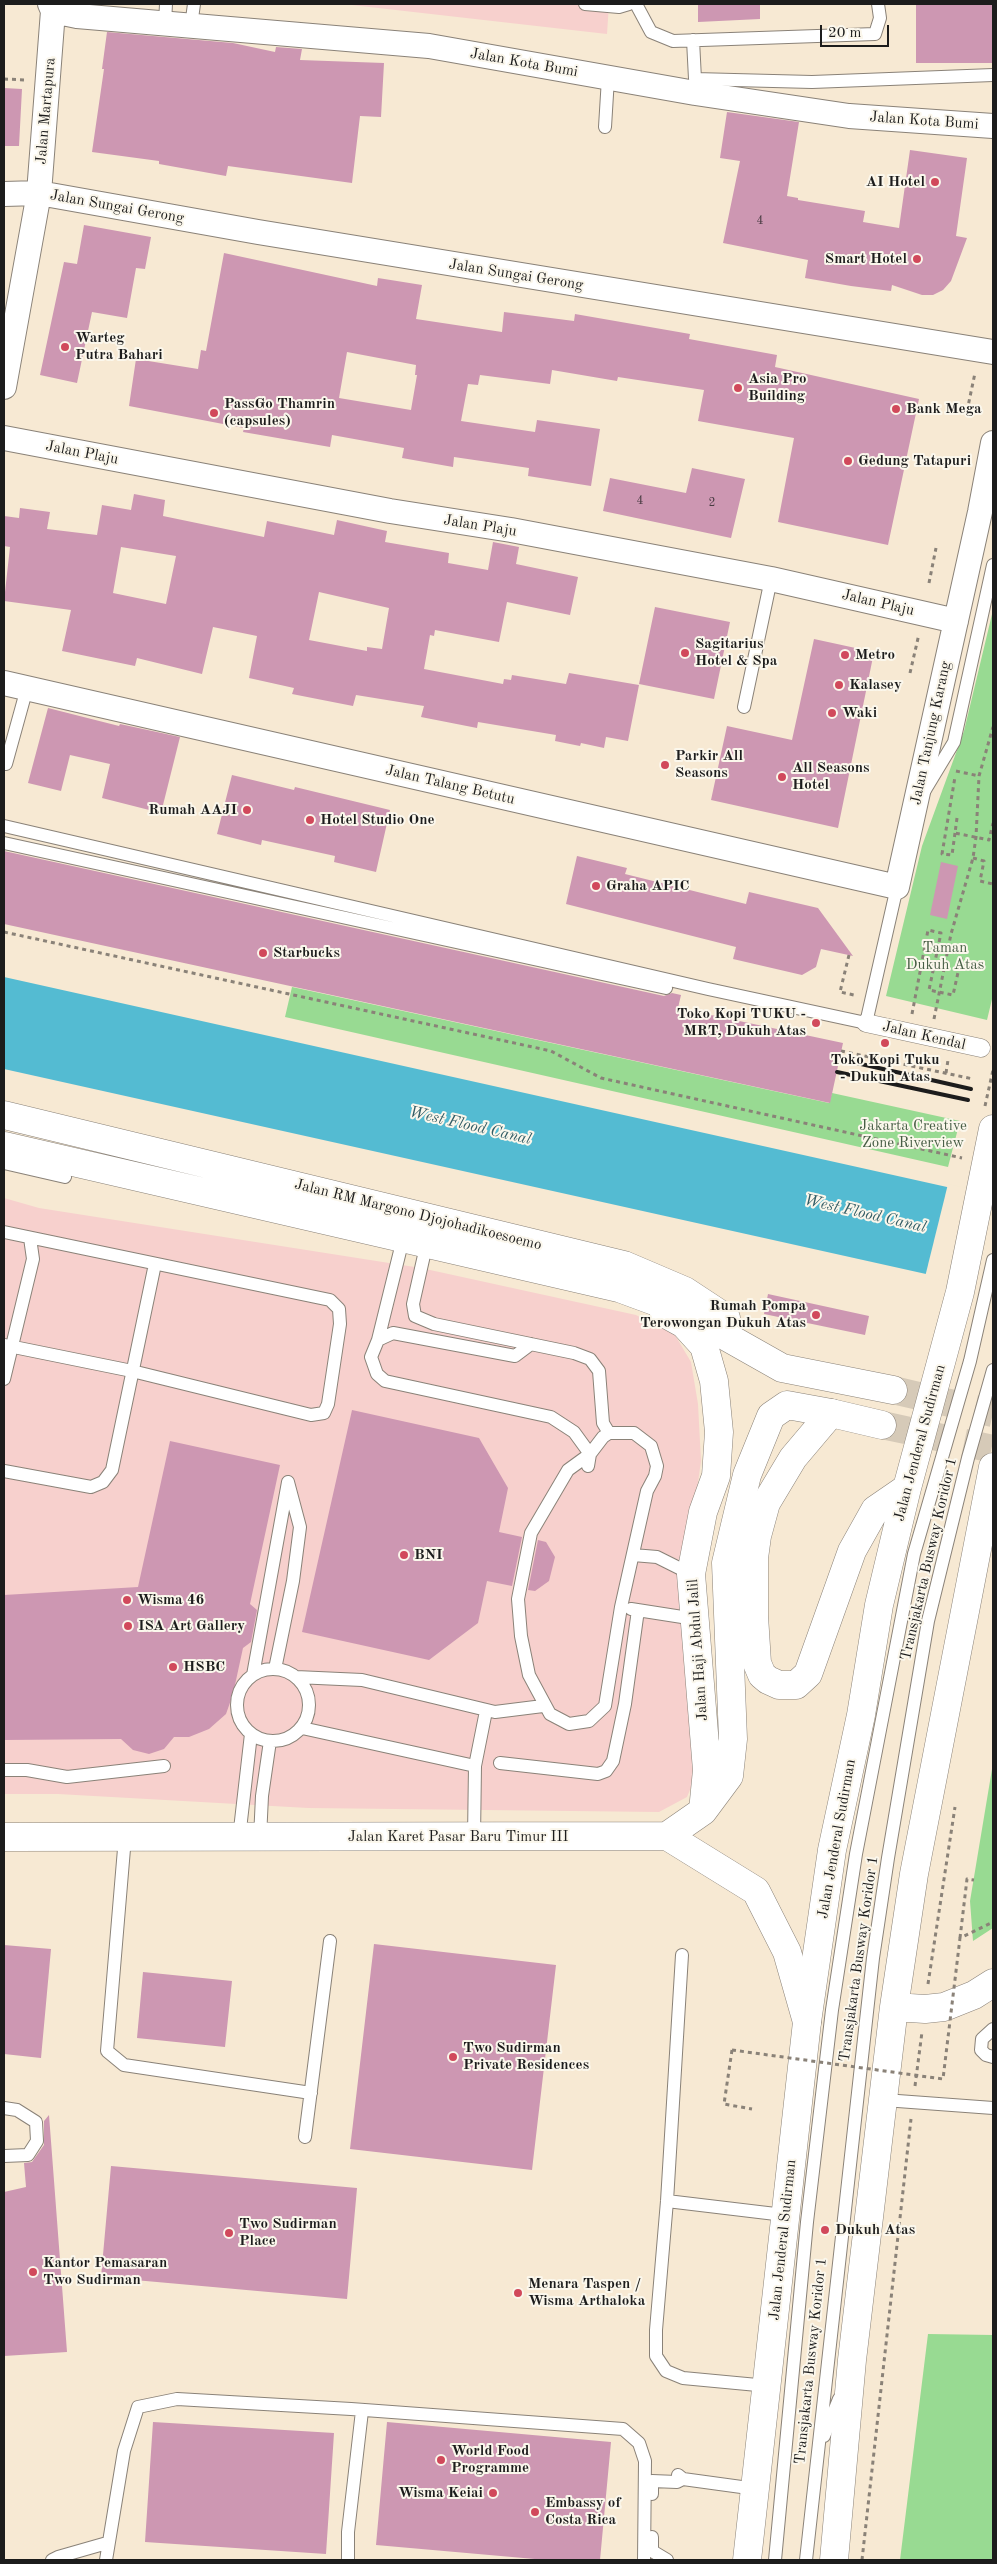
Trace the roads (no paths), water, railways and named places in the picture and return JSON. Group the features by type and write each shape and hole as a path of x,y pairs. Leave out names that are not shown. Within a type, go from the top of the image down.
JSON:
{"main road":[{"name":"Jalan RM Margono Djojohadikoesoemo","path":"4,1115 417,1228 619,1288 657,1302 696,1320 782,1368 818,1377"},
{"name":"Jalan Jenderal Sudirman","path":"747,2560 768,2386 784,2215 807,2022 832,1850 861,1715 878,1605 907,1488 960,1292 993,1129"},
{"name":"Jalan RM Margono Djojohadikoesoemo","path":"4,1146 417,1228 584,1255 624,1265 685,1291 818,1377"},
{"name":"Jalan Haji Abdul Jalil","path":"584,1255 619,1288 684,1324 704,1346 714,1380 719,1432 716,1476 703,1512 691,1574 707,1770 703,1811"},
{"path":"818,1377 892,1390"},
{"name":"Jalan Haji Abdul Jalil","path":"667,1836 703,1811 729,1776 733,1738 726,1563 747,1475 771,1416 787,1405 831,1413"},
{"path":"882,1425 831,1413 781,1475 766,1503 757,1536 754,1558 756,1656 759,1669 768,1680 779,1685 796,1685 808,1674 852,1551 875,1510 907,1488"},
{"path":"834,2560 852,2360 894,2007 914,1874 993,1466"},
{"path":"667,1836 756,1890 787,1952 807,2022"},
{"name":"Jalan Karet Pasar Baru Timur III","path":"4,1837 667,1836"},
{"path":"894,2007 925,2009 944,2007 974,1995 993,1983"}],"street":[{"name":"Jalan Kota Bumi","path":"52,8 193,15 429,46 608,78 695,86 849,116 993,126"},
{"name":"Jalan Martapura","path":"4,387 6,357 39,193 52,8"},
{"name":"Jalan Sungai Gerong","path":"4,194 39,193 985,360"},
{"name":"Jalan Plaju","path":"4,438 390,512 511,530 771,580 956,621"},
{"name":"Jalan Tanjung Karang","path":"897,887 956,621 991,481 993,443"},
{"name":"Jalan Talang Betutu","path":"4,683 897,887"},
{"name":"Jalan Kendal","path":"866,1023 981,1048"}],"lane":[{"path":"585,4 619,7 629,4"},
{"path":"636,4 651,32 673,41 862,36 875,34 880,18 878,4"},
{"path":"693,40 695,86 993,75"},
{"path":"605,127 608,78"},
{"path":"914,809 954,742 993,565"},
{"path":"744,707 771,580"},
{"path":"6,764 26,688"},
{"path":"4,826 708,989 866,1023"},
{"path":"4,843 639,983 673,990 708,989"},
{"name":"Jalan Tanjung Karang","path":"866,1023 897,887"},
{"path":"4,1163 65,1177"},
{"path":"417,1228 378,1340 373,1348 372,1366 377,1374 385,1380 551,1417 574,1432 589,1460"},
{"path":"417,1228 413,1304 415,1316 434,1324 531,1344 590,1359 598,1372 604,1422 609,1434"},
{"path":"4,1232 330,1300 339,1310 340,1324 328,1404 324,1413 311,1415 132,1372 8,1346"},
{"path":"4,1379 8,1346 33,1259 30,1238"},
{"path":"33,1259 50,1242"},
{"name":"Transjakarta Busway Koridor 1","path":"775,2560 807,2222 832,2010 856,1854 914,1554 970,1360 993,1260"},
{"path":"4,1471 77,1486 91,1487 102,1482 112,1470 155,1264"},
{"path":"378,1340 386,1335 403,1334 515,1356 531,1344"},
{"name":"Transjakarta Busway Koridor 1","path":"806,2560 873,1958 888,1858 928,1621 968,1458 993,1370"},
{"path":"634,1433 651,1446 655,1455 655,1476 647,1490 621,1607 608,1696 598,1715 584,1722 569,1724 554,1718 543,1706 528,1675 521,1636 518,1599 531,1533 568,1470 589,1460 595,1444 609,1434 634,1433"},
{"path":"253,1675 288,1482 300,1527 293,1581 275,1669"},
{"path":"633,1555 657,1558 691,1574"},
{"path":"621,1607 695,1620"},
{"path":"500,1764 598,1774 606,1771 613,1761 625,1704 638,1610"},
{"path":"296,1677 304,1685 310,1707 308,1718 302,1728 283,1740 270,1741 260,1739 251,1734 238,1715 237,1704 245,1683 253,1675 275,1669 296,1677 362,1680 486,1711 495,1712 543,1706"},
{"path":"474,1837 475,1766 486,1711"},
{"path":"302,1728 475,1766"},
{"path":"250,1838 251,1734"},
{"path":"250,1838 262,1796 270,1741"},
{"path":"4,1770 26,1770 67,1778 164,1766"},
{"path":"125,1837 107,2051 124,2065 311,2093"},
{"path":"305,2137 330,1941"},
{"path":"682,1955 667,2201 656,2330 656,2356 666,2371 682,2378 768,2386"},
{"path":"993,2030 982,2039 981,2050 993,2058"},
{"path":"884,2100 993,2108"},
{"path":"4,2108 17,2110 36,2122 38,2141 28,2155 4,2156"},
{"path":"667,2201 784,2215"},
{"path":"818,2454 852,2360"},
{"path":"106,2560 124,2451 138,2407 177,2399 623,2429 639,2443 646,2473 644,2560"},
{"path":"348,2560 348,2532 362,2411"},
{"path":"646,2473 679,2475 683,2479"},
{"path":"667,2560 652,2551 652,2481 677,2482 683,2479 756,2489"},
{"path":"52,2560 108,2543"}],"water":[{"name":"West Flood Canal","path":"4,977 993,1196 926,1274 4,1069"}],"tunnel":[{"path":"893,1390 993,1413"},
{"path":"882,1425 993,1449"}],"railway":[{"path":"839,1059 971,1089"},
{"path":"837,1072 968,1100"}],"place":[{"name":"AI Hotel","path":"935,182"},
{"name":"Smart Hotel","path":"917,259"},
{"name":"Warteg Putra Bahari","path":"65,347"},
{"name":"Asia Pro Building","path":"738,388"},
{"name":"Bank Mega","path":"896,409"},
{"name":"PassGo Thamrin (capsules)","path":"214,413"},
{"name":"Gedung Tatapuri","path":"848,461"},
{"name":"Sagitarius Hotel & Spa","path":"685,653"},
{"name":"Metro","path":"845,655"},
{"name":"Kalasey","path":"839,685"},
{"name":"Waki","path":"832,713"},
{"name":"Parkir All Seasons","path":"665,765"},
{"name":"All Seasons Hotel","path":"782,777"},
{"name":"Rumah AAJI","path":"247,810"},
{"name":"Hotel Studio One","path":"310,820"},
{"name":"Graha APIC","path":"596,886"},
{"name":"Starbucks","path":"263,953"},
{"name":"Toko Kopi TUKU - MRT, Dukuh Atas","path":"816,1023"},
{"name":"Toko Kopi Tuku - Dukuh Atas","path":"885,1043"},
{"name":"Rumah Pompa Terowongan Dukuh Atas","path":"816,1315"},
{"name":"BNI","path":"404,1555"},
{"name":"Wisma 46","path":"127,1600"},
{"name":"ISA Art Gallery","path":"128,1626"},
{"name":"HSBC","path":"173,1667"},
{"name":"Two Sudirman Private Residences","path":"453,2057"},
{"name":"Dukuh Atas","path":"825,2230"},
{"name":"Two Sudirman Place","path":"229,2233"},
{"name":"Kantor Pemasaran Two Sudirman","path":"33,2272"},
{"name":"Menara Taspen / Wisma Arthaloka","path":"518,2293"},
{"name":"World Food Programme","path":"441,2460"},
{"name":"Wisma Keiai","path":"493,2493"},
{"name":"Embassy of Costa Rica","path":"535,2512"}],"park label":[{"name":"Taman Dukuh Atas","path":"945,956"},
{"name":"Jakarta Creative Zone Riverview","path":"913,1134"}]}
